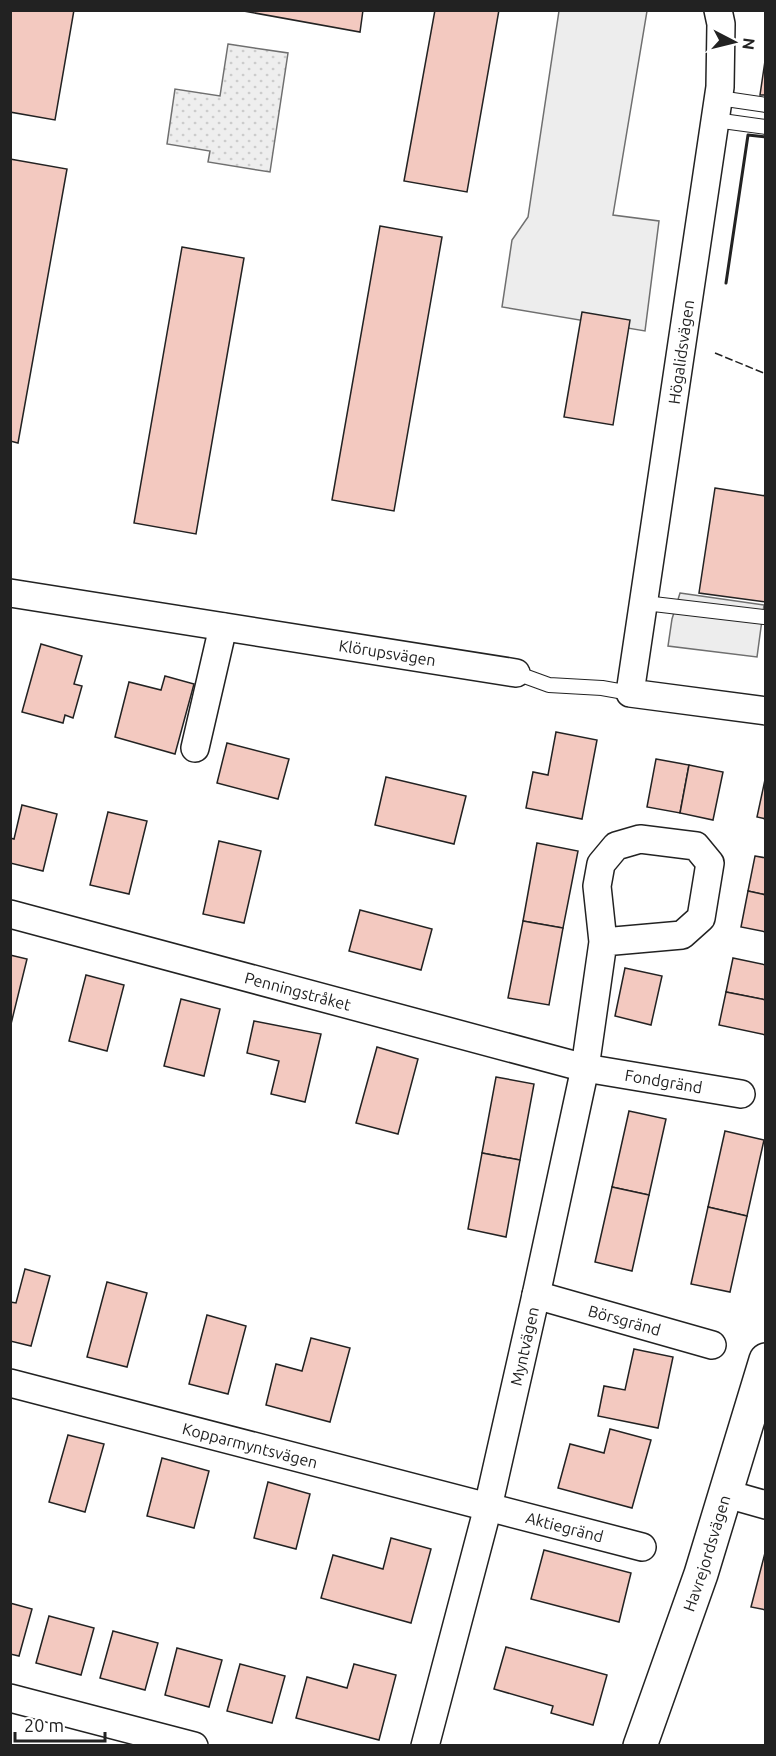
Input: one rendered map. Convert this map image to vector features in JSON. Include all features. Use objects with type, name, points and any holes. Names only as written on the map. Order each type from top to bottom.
[{"type":"street","name":"Högalidsvägen","points":[[630,693],[717,109],[721,24],[718,10]]},
{"type":"street","name":"Klörupsvägen","points":[[10,593],[516,673]]},
{"type":"street","points":[[195,748],[223,627]]},
{"type":"street","name":"Klörupsvägen","points":[[630,693],[765,711]]},
{"type":"street","name":"Myntvägen","points":[[425,1746],[488,1507],[585,1068],[603,942],[597,886],[601,864],[616,846],[640,839],[696,846],[710,863],[701,918],[682,935],[603,942]]},
{"type":"street","name":"Penningstråket","points":[[10,914],[585,1068]]},
{"type":"street","name":"Fondgränd","points":[[585,1068],[741,1094]]},
{"type":"street","name":"Börsgränd","points":[[536,1295],[712,1345]]},
{"type":"street","name":"Havrejordsvägen","points":[[640,1746],[671,1662],[727,1494],[765,1360]]},
{"type":"street","name":"Kopparmyntsvägen","points":[[10,1383],[488,1507]]},
{"type":"street","points":[[727,1494],[765,1505]]},
{"type":"street","name":"Aktiegränd","points":[[488,1507],[642,1547]]},
{"type":"street","points":[[10,1698],[194,1746]]},
{"type":"lane","points":[[717,109],[765,105]]},
{"type":"lane","points":[[717,109],[765,127]]},
{"type":"lane","points":[[645,603],[764,617]]},
{"type":"lane","name":"Klörupsvägen","points":[[516,673],[549,685],[602,688],[630,693]]},
{"type":"shaded area","points":[[559,11],[647,11],[613,215],[659,221],[645,331],[502,307],[512,240],[528,217]]},
{"type":"shaded area","points":[[228,44],[288,53],[270,172],[208,162],[210,151],[167,144],[175,89],[220,96]]},
{"type":"shaded area","points":[[680,593],[764,605],[757,657],[668,646],[672,619]]},
{"type":"building","points":[[10,10],[74,10],[55,120],[10,112]]},
{"type":"building","points":[[238,10],[363,10],[360,32]]},
{"type":"building","points":[[435,10],[499,10],[467,192],[404,181]]},
{"type":"building","points":[[766,54],[766,95],[760,95]]},
{"type":"building","points":[[10,159],[67,169],[18,443],[10,441]]},
{"type":"building","points":[[380,226],[442,237],[394,511],[332,500]]},
{"type":"building","points":[[182,247],[244,258],[196,534],[134,523]]},
{"type":"building","points":[[582,312],[630,320],[613,425],[564,417]]},
{"type":"building","points":[[715,488],[766,496],[766,602],[699,593]]},
{"type":"building","points":[[41,644],[82,656],[74,684],[82,686],[73,718],[65,715],[63,723],[22,712]]},
{"type":"building","points":[[165,676],[194,684],[175,754],[115,737],[129,682],[161,690]]},
{"type":"building","points":[[556,732],[597,740],[582,819],[526,808],[533,772],[548,775]]},
{"type":"building","points":[[227,743],[289,759],[278,799],[217,783]]},
{"type":"building","points":[[656,759],[689,765],[680,813],[647,807]]},
{"type":"building","points":[[689,765],[723,772],[713,820],[680,813]]},
{"type":"building","points":[[766,775],[766,819],[757,817]]},
{"type":"building","points":[[386,777],[466,796],[454,844],[375,825]]},
{"type":"building","points":[[22,805],[57,814],[43,871],[10,863],[10,838],[14,839]]},
{"type":"building","points":[[108,812],[147,821],[129,894],[90,885]]},
{"type":"building","points":[[219,841],[261,851],[244,923],[203,914]]},
{"type":"building","points":[[537,843],[578,851],[563,928],[523,921]]},
{"type":"building","points":[[755,856],[766,858],[766,895],[748,891]]},
{"type":"building","points":[[748,891],[766,895],[766,932],[741,927]]},
{"type":"building","points":[[360,910],[432,929],[421,970],[349,951]]},
{"type":"building","points":[[523,921],[563,928],[549,1005],[508,998]]},
{"type":"building","points":[[10,955],[27,959],[11,1024],[10,1023]]},
{"type":"building","points":[[733,958],[766,965],[766,1000],[726,992]]},
{"type":"building","points":[[625,968],[662,976],[651,1025],[615,1016]]},
{"type":"building","points":[[86,975],[124,985],[107,1051],[69,1041]]},
{"type":"building","points":[[726,992],[766,1000],[766,1035],[719,1025]]},
{"type":"building","points":[[181,999],[220,1009],[204,1076],[164,1066]]},
{"type":"building","points":[[254,1021],[321,1034],[305,1102],[271,1094],[279,1061],[247,1053]]},
{"type":"building","points":[[377,1047],[418,1059],[398,1134],[356,1123]]},
{"type":"building","points":[[496,1077],[534,1084],[520,1160],[482,1153]]},
{"type":"building","points":[[629,1111],[666,1119],[649,1195],[612,1187]]},
{"type":"building","points":[[725,1131],[764,1140],[747,1216],[708,1207]]},
{"type":"building","points":[[482,1153],[520,1160],[506,1237],[468,1229]]},
{"type":"building","points":[[612,1187],[649,1195],[632,1271],[595,1262]]},
{"type":"building","points":[[708,1207],[747,1216],[730,1292],[691,1284]]},
{"type":"building","points":[[25,1269],[50,1276],[31,1346],[10,1341],[10,1302],[16,1303]]},
{"type":"building","points":[[107,1282],[147,1293],[127,1367],[87,1357]]},
{"type":"building","points":[[207,1315],[246,1326],[228,1394],[189,1384]]},
{"type":"building","points":[[311,1338],[350,1348],[330,1422],[266,1405],[276,1364],[302,1371]]},
{"type":"building","points":[[634,1349],[673,1357],[658,1428],[598,1416],[604,1386],[625,1390]]},
{"type":"building","points":[[610,1429],[651,1440],[632,1508],[558,1488],[570,1444],[604,1453]]},
{"type":"building","points":[[68,1435],[104,1444],[85,1512],[49,1502]]},
{"type":"building","points":[[162,1458],[209,1471],[194,1528],[147,1516]]},
{"type":"building","points":[[268,1482],[310,1494],[296,1549],[254,1538]]},
{"type":"building","points":[[391,1538],[431,1549],[411,1623],[321,1598],[333,1555],[383,1569]]},
{"type":"building","points":[[766,1549],[766,1610],[751,1607]]},
{"type":"building","points":[[544,1550],[631,1573],[619,1622],[531,1599]]},
{"type":"building","points":[[10,1603],[32,1609],[19,1656],[10,1654]]},
{"type":"building","points":[[49,1616],[94,1628],[81,1675],[36,1663]]},
{"type":"building","points":[[113,1631],[158,1643],[145,1690],[100,1678]]},
{"type":"building","points":[[506,1647],[607,1675],[593,1725],[551,1713],[553,1706],[494,1689]]},
{"type":"building","points":[[177,1648],[222,1660],[209,1707],[165,1695]]},
{"type":"building","points":[[240,1664],[285,1676],[272,1723],[227,1711]]},
{"type":"building","points":[[354,1664],[396,1675],[379,1740],[296,1718],[307,1677],[347,1688]]},
{"type":"fence","points":[[715,353],[766,374]]},
{"type":"wall","points":[[726,283],[748,135],[766,137]]}]
